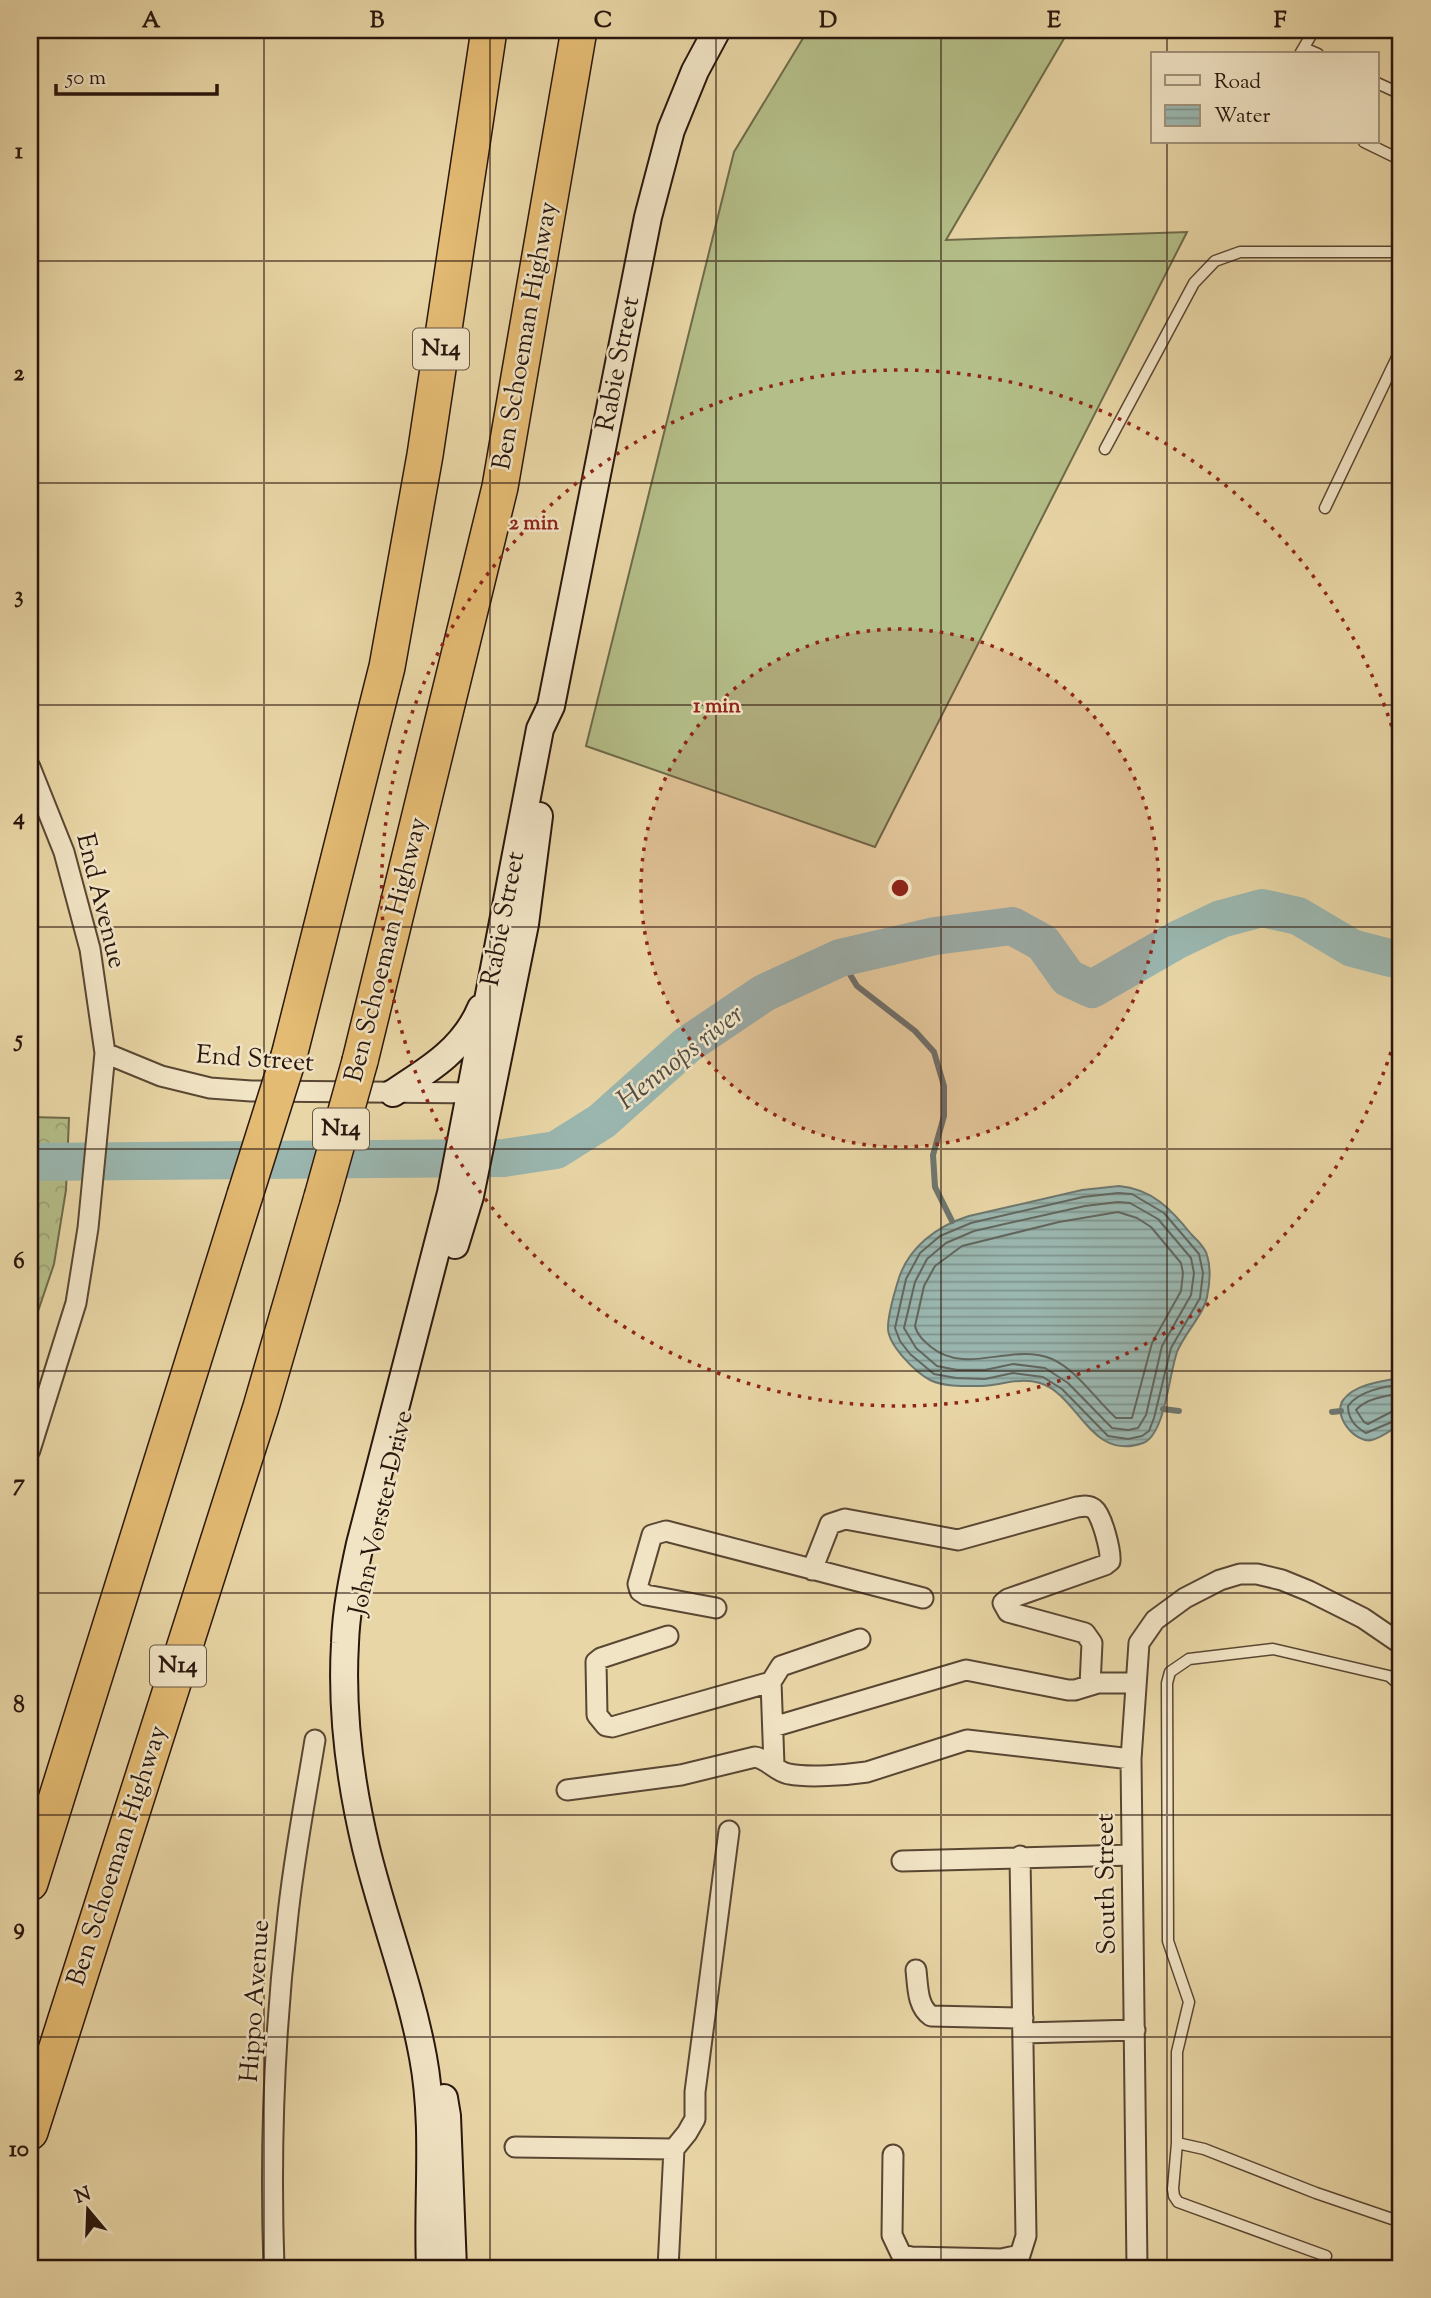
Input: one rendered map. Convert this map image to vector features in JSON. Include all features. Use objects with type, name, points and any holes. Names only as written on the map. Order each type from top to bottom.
[{"type":"highway","name":"N14","points":[[30,1883],[289,1056],[387,667],[425,455],[489,30]]},
{"type":"highway","name":"Ben Schoeman Highway","points":[[30,2132],[261,1407],[360,1061],[500,487],[579,30]]},
{"type":"main road","name":"Rabie Street","points":[[481,1093],[525,923],[551,732],[551,706],[648,217],[671,130],[695,71],[717,30]]},
{"type":"main road","name":"Rabie Street","points":[[481,1093],[492,983],[540,729],[551,706]]},
{"type":"main road","points":[[393,1093],[438,1063],[460,1043],[476,1021],[492,983]]},
{"type":"main road","name":"John Vorster Drive","points":[[453,2268],[447,2116],[441,2079],[424,2010],[376,1848],[364,1793],[353,1693],[359,1592],[460,1194],[481,1093]]},
{"type":"main road","name":"John Vorster Drive","points":[[430,2268],[430,2120],[427,2080],[412,2011],[354,1795],[344,1693],[345,1641],[350,1591],[360,1544],[460,1194]]},
{"type":"street","name":"End Avenue","points":[[30,767],[64,852],[87,937],[105,1053],[92,1188],[76,1303],[30,1450]]},
{"type":"street","name":"End Street","points":[[105,1053],[161,1076],[210,1088],[251,1091],[481,1093]]},
{"type":"street","points":[[812,1570],[830,1524],[845,1519],[958,1540],[1077,1507],[1086,1505],[1094,1508],[1111,1553],[1110,1561],[1003,1603],[1008,1612],[1086,1633],[1092,1643],[1090,1685]]},
{"type":"street","points":[[716,1608],[646,1595],[640,1591],[638,1584],[652,1535],[666,1531],[923,1598]]},
{"type":"street","name":"South Street","points":[[1137,2268],[1131,1759],[1139,1643],[1155,1620],[1185,1598],[1220,1580],[1240,1574],[1257,1574],[1309,1591],[1363,1618],[1401,1644]]},
{"type":"street","points":[[668,1636],[596,1662],[597,1715],[600,1722],[612,1727],[771,1682]]},
{"type":"street","points":[[774,1765],[771,1682],[781,1666],[860,1639]]},
{"type":"street","points":[[773,1727],[966,1670],[1068,1690],[1090,1685],[1136,1683]]},
{"type":"street","name":"Hippo Avenue","points":[[274,2268],[277,2065],[286,1936],[315,1740]]},
{"type":"street","points":[[567,1790],[681,1775],[755,1757],[765,1759],[788,1774],[867,1772],[967,1740],[1131,1759]]},
{"type":"street","points":[[668,2268],[674,2149],[695,2119],[695,2092],[729,1832]]},
{"type":"street","points":[[902,1861],[1132,1854]]},
{"type":"street","points":[[893,2155],[892,2235],[901,2254],[911,2257],[1001,2259],[1020,2255],[1026,2236],[1020,1856]]},
{"type":"street","points":[[916,1970],[919,1999],[923,2011],[931,2016],[1023,2025],[1135,2030]]},
{"type":"street","points":[[515,2147],[674,2149]]},
{"type":"lane","points":[[1302,51],[1314,30]]},
{"type":"lane","points":[[1378,83],[1401,94]]},
{"type":"lane","points":[[1368,144],[1401,160]]},
{"type":"lane","points":[[1105,449],[1195,283],[1215,261],[1240,252],[1401,252]]},
{"type":"lane","points":[[1325,508],[1401,349]]},
{"type":"lane","points":[[1326,2256],[1178,2202],[1174,2196],[1177,2052],[1189,2002],[1168,1941],[1167,1684],[1170,1672],[1189,1659],[1273,1649],[1389,1676],[1401,1686]]},
{"type":"lane","points":[[1177,2143],[1204,2149],[1315,2193],[1401,2222]]},
{"type":"green space","points":[[808,30],[1069,30],[946,240],[1187,232],[875,847],[586,746],[734,152]]},
{"type":"green space","points":[[30,1117],[69,1118],[66,1190],[54,1264],[30,1335]]},
{"type":"water","points":[[1119,1186],[1151,1196],[1176,1216],[1203,1246],[1209,1265],[1209,1286],[1205,1304],[1177,1352],[1161,1416],[1150,1438],[1143,1443],[1125,1446],[1110,1443],[1097,1436],[1065,1400],[1040,1383],[1018,1381],[982,1386],[942,1384],[924,1376],[897,1350],[888,1328],[898,1281],[916,1248],[935,1232],[969,1216],[1082,1190]]},
{"type":"water","points":[[1401,1379],[1401,1424],[1372,1440],[1365,1440],[1352,1433],[1340,1412],[1344,1399],[1360,1387]]},
{"type":"waterway","name":"Hennops river","points":[[30,1162],[504,1158],[556,1150],[602,1121],[687,1045],[764,993],[840,958],[935,936],[1012,926],[1043,943],[1068,978],[1092,989],[1177,940],[1221,919],[1262,908],[1298,916],[1352,948],[1390,958],[1401,958]]},
{"type":"waterway","points":[[840,958],[857,986],[915,1031],[934,1052],[944,1086],[944,1116],[933,1155],[935,1187],[952,1221]]},
{"type":"waterway","points":[[1163,1409],[1179,1411]]},
{"type":"waterway","points":[[1332,1412],[1341,1411]]}]
